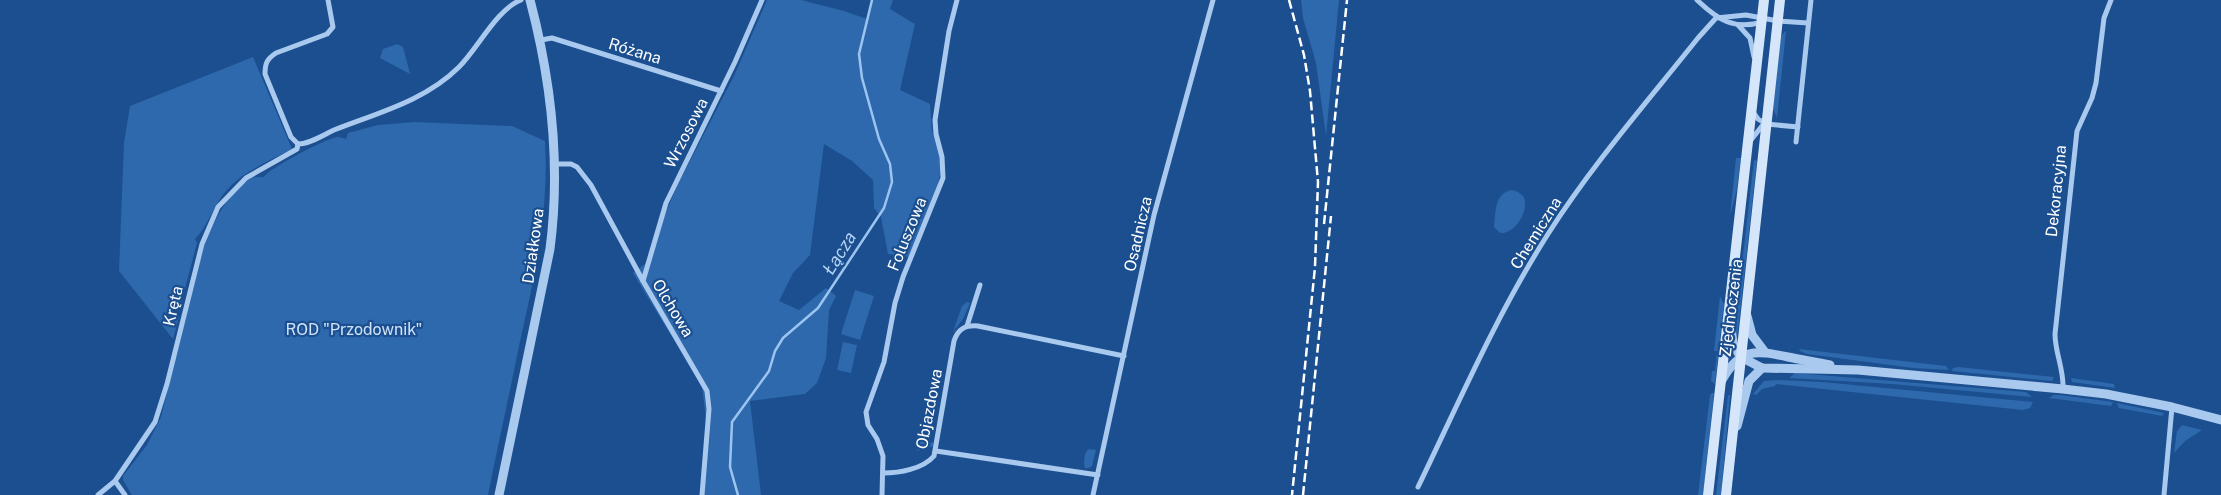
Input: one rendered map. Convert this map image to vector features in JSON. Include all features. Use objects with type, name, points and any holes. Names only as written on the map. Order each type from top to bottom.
[{"type":"main road","name":"Zjednoczenia","points":[[1708,495],[1764,0]]},
{"type":"main road","name":"Zjednoczenia","points":[[1726,495],[1780,0]]},
{"type":"street","points":[[298,144],[291,137],[265,74],[265,65],[269,58],[276,53],[327,34],[333,27],[328,0]]},
{"type":"street","name":"Kręta","points":[[98,495],[115,481],[155,422],[167,384],[202,244],[215,213],[231,191],[246,178],[296,149],[298,144],[397,108],[448,76],[468,58],[504,12],[513,3],[521,0]]},
{"type":"street","name":"Działkowa","points":[[499,495],[550,249],[556,164],[552,106],[541,40],[530,0]]},
{"type":"street","name":"Wrzosowa","points":[[643,281],[666,203],[736,62],[762,0]]},
{"type":"street","name":"Foluszowa","points":[[883,473],[881,448],[868,425],[866,412],[884,362],[898,291],[943,178],[942,157],[936,134],[935,120],[949,31],[957,0]]},
{"type":"street","name":"Osadnicza","points":[[1093,495],[1154,215],[1213,0]]},
{"type":"street","points":[[1697,0],[1716,18],[1738,25],[1751,26],[1761,21],[1778,18],[1808,23]]},
{"type":"street","points":[[1796,142],[1811,0]]},
{"type":"street","name":"Dekoracyjna","points":[[2063,388],[2064,375],[2055,346],[2055,334],[2077,130],[2092,98],[2096,83],[2104,18],[2111,0]]},
{"type":"street","points":[[1716,18],[1746,16],[1761,21]]},
{"type":"street","name":"Chemiczna","points":[[1418,487],[1496,325],[1548,234],[1585,182],[1698,38],[1716,18]]},
{"type":"street","points":[[1738,25],[1750,38],[1756,68]]},
{"type":"street","name":"Różana","points":[[541,40],[552,38],[721,91]]},
{"type":"street","points":[[1751,107],[1758,119],[1766,125],[1798,126]]},
{"type":"street","name":"Zjednoczenia","points":[[1746,150],[1754,135],[1762,126],[1766,125]]},
{"type":"street","name":"Olchowa","points":[[556,164],[571,164],[577,167],[591,185],[643,281],[708,391],[709,410],[702,495]]},
{"type":"street","name":"Objazdowa","points":[[883,473],[893,473],[930,462],[936,451],[954,341],[957,334],[968,326],[980,285]]},
{"type":"street","points":[[1746,312],[1752,335],[1764,352]]},
{"type":"street","points":[[1728,313],[1731,338],[1741,357],[1762,368],[1858,370],[2063,388],[2172,407],[2221,420]]},
{"type":"street","points":[[968,326],[978,326],[1124,356]]},
{"type":"street","points":[[1720,384],[1732,365],[1741,357],[1764,352],[1858,370]]},
{"type":"street","points":[[1730,452],[1749,381],[1762,368]]},
{"type":"street","points":[[2164,495],[2172,407]]},
{"type":"street","points":[[936,451],[1098,476]]},
{"type":"street","points":[[882,495],[883,473]]},
{"type":"street","points":[[115,481],[125,495]]},
{"type":"green space","points":[[767,0],[801,0],[867,19],[872,0],[893,0],[890,9],[915,24],[900,90],[930,104],[932,131],[940,154],[941,169],[937,190],[909,257],[888,254],[881,217],[874,208],[873,180],[852,161],[824,144],[810,255],[793,273],[779,301],[799,310],[826,288],[836,296],[829,310],[826,358],[817,383],[805,394],[750,401],[761,495],[703,495],[707,428],[702,386],[633,273],[649,261],[663,219],[678,184],[734,76]]},
{"type":"green space","points":[[1301,0],[1339,0],[1326,136],[1316,63],[1303,18]]},
{"type":"green space","points":[[1786,31],[1777,118],[1773,109],[1780,37]]},
{"type":"green space","points":[[397,44],[403,47],[410,74],[380,58],[383,49]]},
{"type":"green space","points":[[253,57],[292,149],[245,174],[218,201],[203,229],[195,239],[197,243],[180,307],[174,312],[179,317],[173,339],[119,271],[124,143],[130,106]]},
{"type":"green space","name":"ROD \"Przodownik\"","points":[[415,122],[512,126],[545,141],[545,194],[540,244],[488,495],[132,495],[123,480],[123,476],[147,445],[161,417],[204,245],[217,217],[229,198],[252,178],[264,177],[287,161],[332,138],[346,139],[348,133],[378,125]]},
{"type":"green space","points":[[1736,158],[1741,158],[1737,189],[1730,216]]},
{"type":"green space","points":[[1754,160],[1757,161],[1737,340],[1734,334]]},
{"type":"green space","points":[[1512,190],[1524,197],[1523,215],[1511,230],[1500,233],[1494,227],[1497,204],[1502,195]]},
{"type":"green space","points":[[855,290],[874,296],[860,340],[841,334]]},
{"type":"green space","points":[[1720,296],[1724,304],[1715,384],[1711,381],[1712,371],[1715,371],[1717,351],[1714,351]]},
{"type":"green space","points":[[967,302],[970,303],[963,319],[953,332],[962,306]]},
{"type":"green space","points":[[843,342],[857,345],[851,373],[837,370]]},
{"type":"green space","points":[[1799,349],[1946,366],[1949,370],[1913,368],[1807,354]]},
{"type":"green space","points":[[1953,368],[2054,377],[2052,381],[1952,371]]},
{"type":"green space","points":[[1795,373],[2026,392],[2032,397],[1892,384],[1789,378]]},
{"type":"green space","points":[[2071,378],[2114,384],[2115,388],[2072,382]]},
{"type":"green space","points":[[1764,381],[1822,382],[2033,402],[2030,408],[2023,410],[1776,384],[1775,386],[1762,389],[1756,395],[1753,394]]},
{"type":"green space","points":[[1714,393],[1703,495],[1698,495],[1710,395]]},
{"type":"green space","points":[[1728,395],[1730,395],[1721,495],[1716,495]]},
{"type":"green space","points":[[2054,395],[2113,402],[2111,406],[2049,398]]},
{"type":"green space","points":[[2117,403],[2164,413],[2162,416],[2119,408]]},
{"type":"green space","points":[[2182,425],[2202,430],[2185,441],[2174,453],[2177,431]]},
{"type":"green space","points":[[925,426],[930,428],[927,444],[933,442],[933,446],[917,451]]},
{"type":"green space","points":[[1089,449],[1096,450],[1092,466],[1085,468],[1084,457]]},
{"type":"waterway","name":"Łącza","points":[[738,495],[730,467],[732,422],[769,371],[775,351],[783,338],[818,308],[884,208],[892,182],[890,164],[879,139],[862,78],[859,54],[872,0]]},
{"type":"railway","points":[[1289,0],[1304,55],[1310,91],[1318,182],[1315,267],[1292,495]]},
{"type":"railway","points":[[1324,224],[1347,0]]},
{"type":"railway","points":[[1303,495],[1331,216]]}]
